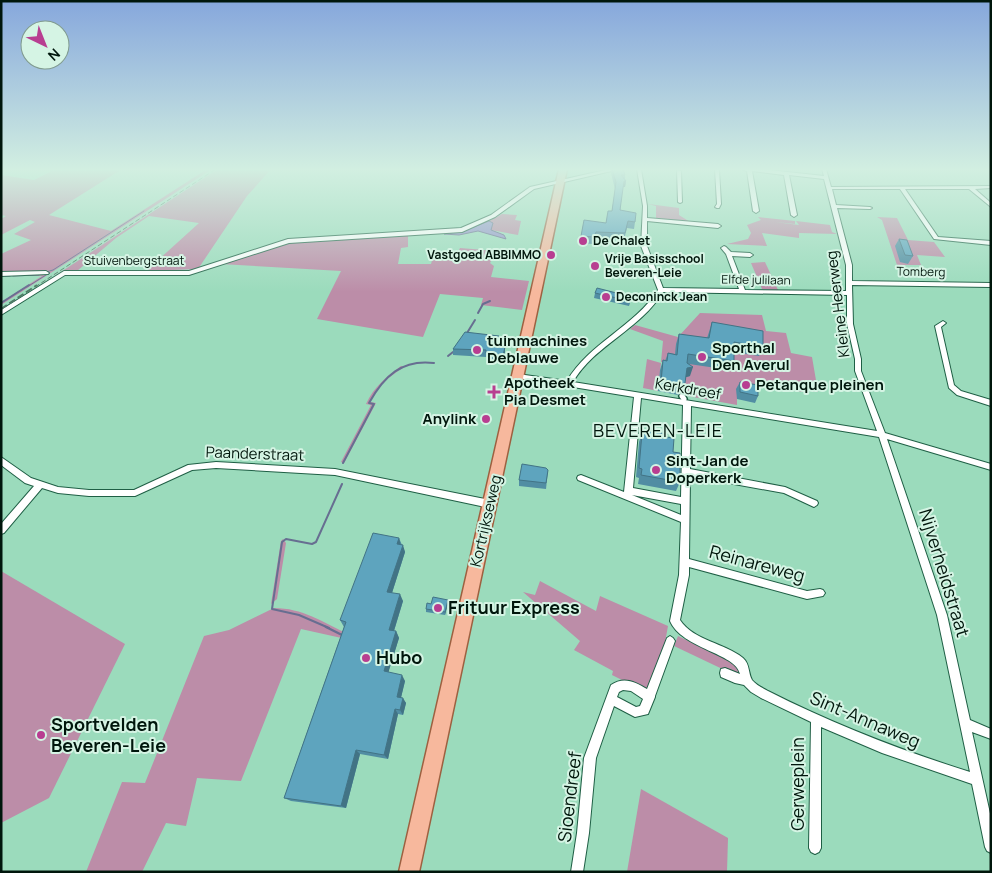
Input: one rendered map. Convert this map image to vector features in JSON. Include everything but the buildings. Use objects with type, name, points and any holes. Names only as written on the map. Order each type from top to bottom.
[{"type":"main road","name":"Kortrijkseweg","points":[[409,872],[554,210]]},
{"type":"street","name":"Stuivenbergstraat","points":[[1,313],[64,273],[189,273],[282,242],[462,230],[494,216],[502,210]]},
{"type":"street","points":[[569,384],[577,370],[643,311],[660,290],[644,246],[645,210]]},
{"type":"street","points":[[793,210],[794,215]]},
{"type":"street","name":"Kleine Heerweg","points":[[835,210],[849,265],[851,283],[850,324],[858,359],[858,371],[882,435]]},
{"type":"street","points":[[916,210],[934,237],[942,240],[991,243]]},
{"type":"street","points":[[646,219],[718,226]]},
{"type":"street","points":[[724,248],[729,254],[743,292]]},
{"type":"street","points":[[729,254],[750,255]]},
{"type":"street","points":[[1,274],[46,273]]},
{"type":"street","name":"Tomberg","points":[[851,283],[991,285]]},
{"type":"street","name":"Elfde julilaan","points":[[660,290],[850,293]]},
{"type":"street","points":[[943,323],[938,326],[951,386],[957,392],[991,403]]},
{"type":"street","name":"Kerkdreef","points":[[518,376],[684,399],[882,435],[991,468]]},
{"type":"street","points":[[628,493],[638,394]]},
{"type":"street","points":[[684,399],[686,472],[685,562]]},
{"type":"street","name":"Nijverheidstraat","points":[[882,435],[942,615],[991,847]]},
{"type":"street","name":"Paanderstraat","points":[[1,460],[18,475],[39,486],[89,493],[135,493],[191,467],[216,465],[335,472],[490,504]]},
{"type":"street","points":[[686,472],[785,490],[814,503]]},
{"type":"street","points":[[581,478],[628,493],[685,520]]},
{"type":"street","points":[[1,530],[39,486]]},
{"type":"street","points":[[628,493],[686,501]]},
{"type":"street","name":"Reinareweg","points":[[685,562],[807,595],[820,594]]},
{"type":"street","name":"Sint-Annaweg","points":[[685,562],[675,621],[678,627],[687,634],[740,662],[744,667],[746,680]]},
{"type":"street","points":[[650,697],[622,684],[616,687],[611,699],[639,713],[646,707],[650,697],[670,641]]},
{"type":"street","name":"Sint-Annaweg","points":[[725,673],[746,680],[754,688],[816,720],[892,753],[977,780]]},
{"type":"street","name":"Sioendreef","points":[[577,872],[584,834],[590,758],[611,699]]},
{"type":"street","name":"Gerweplein","points":[[815,848],[816,720]]},
{"type":"street","points":[[965,724],[991,734]]},
{"type":"shaded area","points":[[1,210],[57,210],[49,215],[111,231],[144,210],[149,210],[1,305],[1,302],[42,276],[1,275],[47,273],[1,273],[1,254],[31,240],[14,234],[35,222],[30,220],[1,235],[1,219],[6,216],[1,215]]},
{"type":"shaded area","points":[[156,210],[238,210],[198,269],[146,271],[199,223],[149,216],[116,238],[77,271],[63,272],[12,304]]},
{"type":"shaded area","points":[[656,210],[679,210],[679,215],[690,222],[656,219]]},
{"type":"shaded area","points":[[502,214],[517,215],[515,220],[521,221],[518,235],[491,230],[493,224],[489,221]]},
{"type":"shaded area","points":[[758,217],[795,221],[795,224],[775,222],[799,225],[796,221],[830,225],[832,232],[837,234],[799,233],[799,238],[762,233],[767,246],[727,244],[748,239],[751,233],[747,225],[761,220]]},
{"type":"shaded area","points":[[877,217],[897,218],[908,240],[934,242],[945,257],[917,255],[921,265],[897,265],[882,220]]},
{"type":"shaded area","points":[[408,235],[408,247],[401,248],[398,264],[431,264],[433,257],[455,258],[460,248],[497,251],[490,263],[494,266],[491,277],[529,281],[522,310],[481,305],[483,298],[440,294],[423,337],[317,319],[341,271],[220,264],[289,242]]},
{"type":"shaded area","points":[[765,262],[778,290],[762,289],[751,263]]},
{"type":"shaded area","points":[[700,313],[762,315],[766,331],[786,333],[791,353],[812,357],[818,392],[803,390],[803,392],[756,384],[756,392],[737,389],[737,405],[682,395],[684,366],[661,362],[663,341],[630,329],[635,325],[678,337]]},
{"type":"shaded area","points":[[647,359],[661,363],[658,391],[643,388]]},
{"type":"shaded area","points":[[401,366],[404,367],[384,382],[376,391],[370,402],[376,403],[344,463],[341,462],[371,405],[366,404],[369,398],[380,383]]},
{"type":"shaded area","points":[[283,539],[286,543],[277,599],[271,604],[281,541]]},
{"type":"shaded area","name":"Sportvelden Beveren-Leie","points":[[1,571],[125,644],[49,798],[1,823]]},
{"type":"shaded area","points":[[540,581],[596,611],[600,596],[668,626],[664,648],[649,688],[640,689],[612,675],[613,671],[574,650],[580,641],[523,592],[535,595]]},
{"type":"shaded area","points":[[274,608],[303,613],[348,634],[346,639],[301,629],[241,781],[197,778],[186,826],[166,823],[142,872],[86,872],[122,782],[145,783],[204,636],[229,630]]},
{"type":"shaded area","points":[[678,636],[736,664],[740,670],[739,673],[735,675],[674,646]]},
{"type":"shaded area","points":[[641,789],[728,838],[727,872],[627,872]]},
{"type":"water","points":[[489,221],[493,223],[491,230],[504,235],[506,239],[478,231],[459,235],[444,234],[466,230]]},
{"type":"waterway","points":[[46,272],[53,270],[144,211]]},
{"type":"waterway","points":[[13,276],[39,275]]},
{"type":"waterway","points":[[27,287],[46,275]]},
{"type":"waterway","points":[[1,276],[10,276]]},
{"type":"waterway","points":[[1,303],[29,285]]},
{"type":"waterway","points":[[478,313],[483,304],[490,301]]},
{"type":"waterway","points":[[467,333],[475,320]]},
{"type":"waterway","points":[[448,356],[453,352]]},
{"type":"waterway","points":[[343,463],[374,404],[369,403],[388,377],[395,371],[412,364],[434,363]]},
{"type":"waterway","points":[[329,628],[299,615],[272,609],[282,542],[286,539],[312,544],[316,542],[342,484]]},
{"type":"waterway","points":[[326,627],[342,635]]},
{"type":"railway","points":[[35,287],[154,210]]},
{"type":"railway","points":[[1,309],[37,285]]},
{"type":"place","name":"De Chalet","points":[[583,241]]},
{"type":"place","name":"Vastgoed ABBIMMO","points":[[551,255]]},
{"type":"place","name":"Vrije Basisschool Beveren-Leie","points":[[595,266]]},
{"type":"place","name":"Deconinck Jean","points":[[606,297]]},
{"type":"place","name":"tuinmachines Deblauwe","points":[[477,350]]},
{"type":"place","name":"Sporthal Den Averul","points":[[702,357]]},
{"type":"place","name":"Petanque pleinen","points":[[746,385]]},
{"type":"place","name":"Apotheek Pia Desmet","points":[[494,392]]},
{"type":"place","name":"Anylink","points":[[486,419]]},
{"type":"place","name":"Sint-Jan de Doperkerk","points":[[656,470]]},
{"type":"place","name":"Frituur Express","points":[[438,608]]},
{"type":"place","name":"Hubo","points":[[366,658]]},
{"type":"place","name":"Sportvelden Beveren-Leie","points":[[41,735]]},
{"type":"district","name":"BEVEREN-LEIE","points":[[658,431]]}]
